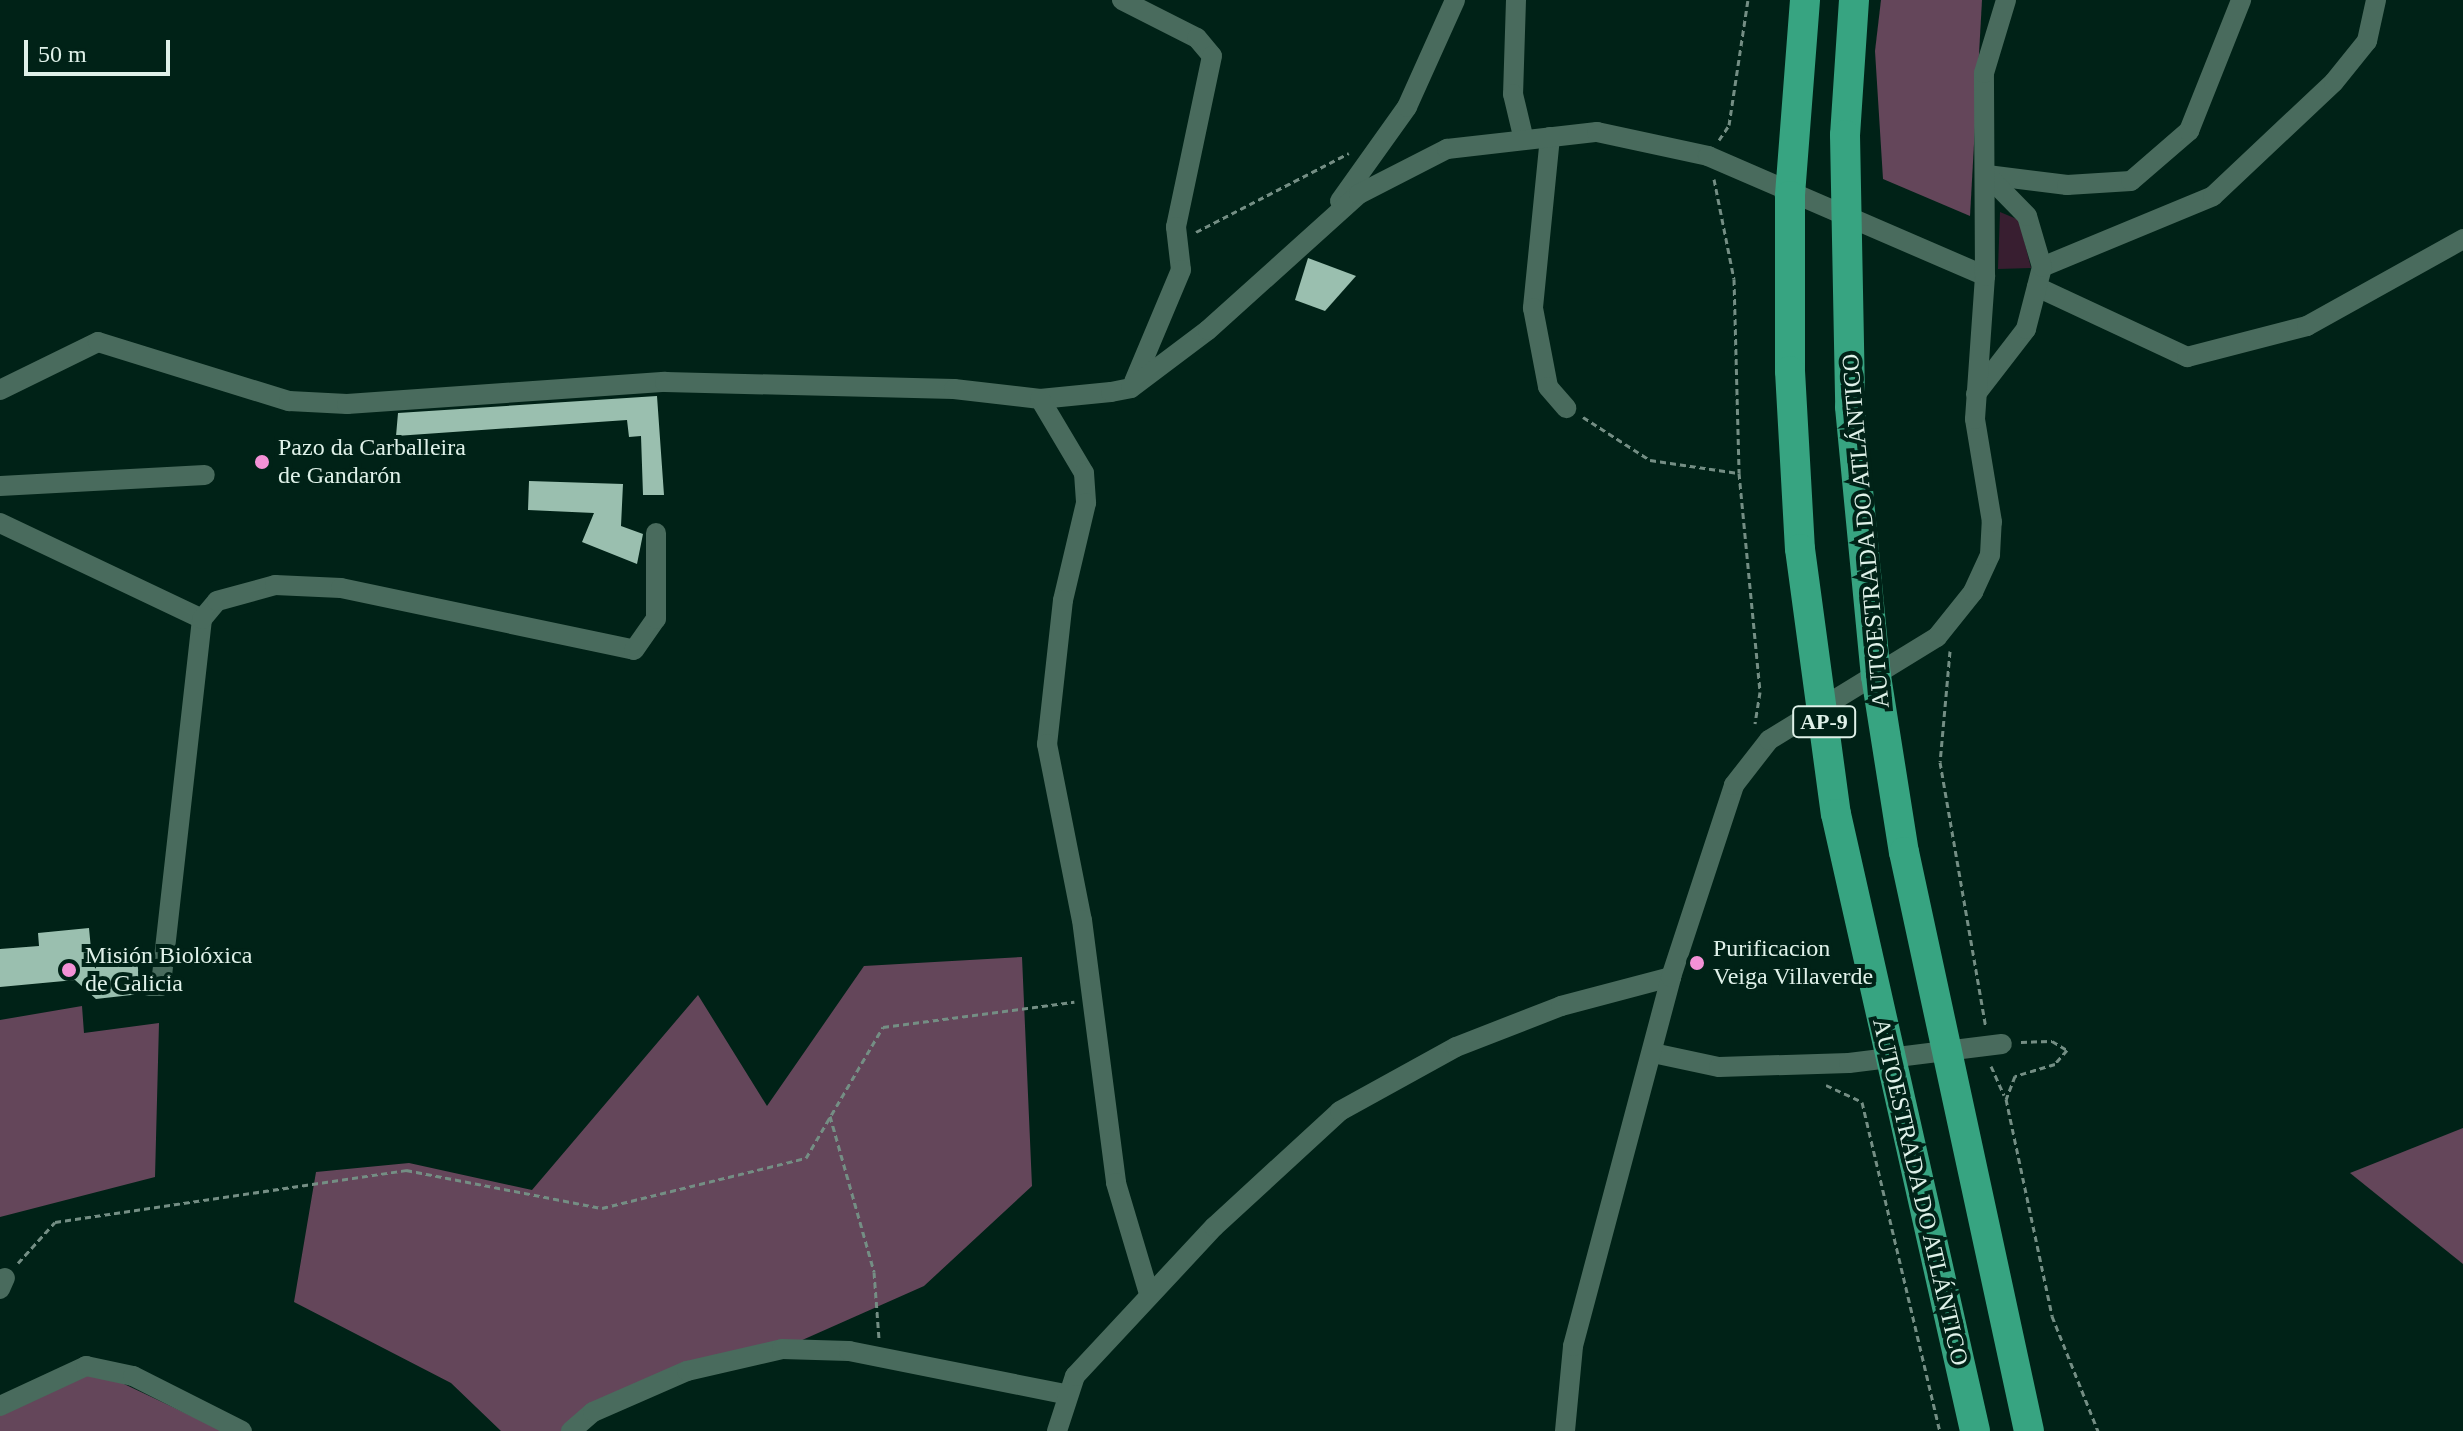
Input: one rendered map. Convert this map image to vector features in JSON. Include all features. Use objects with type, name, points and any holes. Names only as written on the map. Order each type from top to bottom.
[{"type":"highway","name":"AUTOESTRADA DO ATLÁNTICO","points":[[1805,0],[1790,212],[1800,549],[1836,814],[1975,1431]]},
{"type":"highway","name":"AUTOESTRADA DO ATLÁNTICO","points":[[1854,0],[1845,135],[1850,407],[1876,676],[1904,852],[2029,1431]]},
{"type":"street","points":[[1122,0],[1197,38],[1212,56],[1178,241],[1181,270],[1131,388]]},
{"type":"street","points":[[1322,228],[1384,139],[1455,0]]},
{"type":"street","points":[[1516,0],[1513,94],[1524,140]]},
{"type":"street","points":[[1565,1431],[1573,1346],[1671,977],[1722,813],[1750,757],[1769,740],[1924,647],[1953,620],[1983,575],[1993,538],[1976,394],[1985,276],[1987,175],[1984,73],[2006,0]]},
{"type":"street","points":[[1987,175],[2067,185],[2131,181],[2189,131],[2241,0]]},
{"type":"street","points":[[2039,277],[2213,196],[2334,82],[2367,41],[2376,0]]},
{"type":"street","points":[[0,390],[98,342],[289,401],[347,404],[665,382],[954,389],[1040,399],[1131,388],[1359,194],[1447,149],[1597,132],[1708,156],[1985,276]]},
{"type":"street","points":[[1550,137],[1533,308],[1548,387],[1566,408]]},
{"type":"street","points":[[1976,394],[2026,329],[2039,277],[2027,216],[1987,175]]},
{"type":"street","points":[[2039,277],[2187,357],[2307,326],[2463,239]]},
{"type":"street","points":[[1040,399],[1084,473],[1086,503],[1063,600],[1047,744],[1092,1000],[1116,1183],[1149,1294]]},
{"type":"street","points":[[0,486],[205,475]]},
{"type":"street","points":[[0,523],[202,619]]},
{"type":"street","points":[[149,986],[161,986],[202,619],[217,601],[275,585],[341,588],[634,650],[656,619],[656,533]]},
{"type":"street","points":[[1057,1431],[1064,1394],[1149,1294],[1340,1111],[1384,1082],[1561,1006],[1671,977]]},
{"type":"street","points":[[1653,1053],[1719,1067],[1849,1063],[1993,1044]]},
{"type":"street","points":[[571,1431],[593,1412],[687,1371],[782,1349],[880,1357],[1064,1394]]},
{"type":"street","points":[[0,1406],[86,1366],[133,1376],[242,1431]]},
{"type":"path","points":[[1748,0],[1729,125],[1708,156],[1734,279],[1739,473],[1760,692],[1750,757]]},
{"type":"path","points":[[1178,241],[1384,139]]},
{"type":"path","points":[[1566,408],[1650,460],[1739,473]]},
{"type":"path","points":[[1953,620],[1940,762],[1993,1044],[2052,1316],[2098,1431]]},
{"type":"path","points":[[3,1284],[55,1222],[406,1170],[602,1208],[806,1158],[883,1027],[1092,1000]]},
{"type":"path","points":[[1993,1044],[2052,1041],[2067,1050],[2055,1064],[2015,1076],[2006,1099]]},
{"type":"path","points":[[1810,1083],[1840,1088],[1862,1102],[1940,1431]]},
{"type":"path","points":[[830,1116],[874,1272],[880,1357]]},
{"type":"shaded area","points":[[1881,0],[1982,0],[1970,216],[1883,179],[1875,51]]},
{"type":"shaded area","points":[[2000,212],[2019,220],[2031,268],[1998,269]]},
{"type":"shaded area","points":[[1022,957],[1032,1186],[924,1286],[782,1349],[687,1371],[571,1431],[501,1431],[451,1383],[294,1302],[316,1172],[409,1163],[532,1190],[698,995],[767,1106],[864,966]]},
{"type":"shaded area","points":[[82,1006],[84,1033],[159,1023],[155,1177],[0,1217],[0,1020]]},
{"type":"shaded area","points":[[2463,1128],[2463,1264],[2350,1173]]},
{"type":"shaded area","points":[[86,1366],[230,1431],[0,1431],[0,1412]]},
{"type":"building","points":[[1308,258],[1356,276],[1325,311],[1295,300]]},
{"type":"building","points":[[657,396],[664,495],[643,495],[641,436],[629,437],[627,420],[396,436],[398,413]]},
{"type":"building","points":[[529,481],[623,484],[621,526],[643,534],[637,564],[582,542],[594,513],[528,510]]},
{"type":"building","name":"Misión Biolóxica de Galicia","points":[[89,928],[92,960],[137,956],[140,994],[96,999],[75,980],[0,987],[0,949],[39,946],[38,933]]},
{"type":"place","name":"Pazo da Carballeira de Gandarón","points":[[262,462]]},
{"type":"place","name":"Purificacion Veiga Villaverde","points":[[1697,963]]},
{"type":"place","name":"Misión Biolóxica de Galicia","points":[[69,970]]}]
